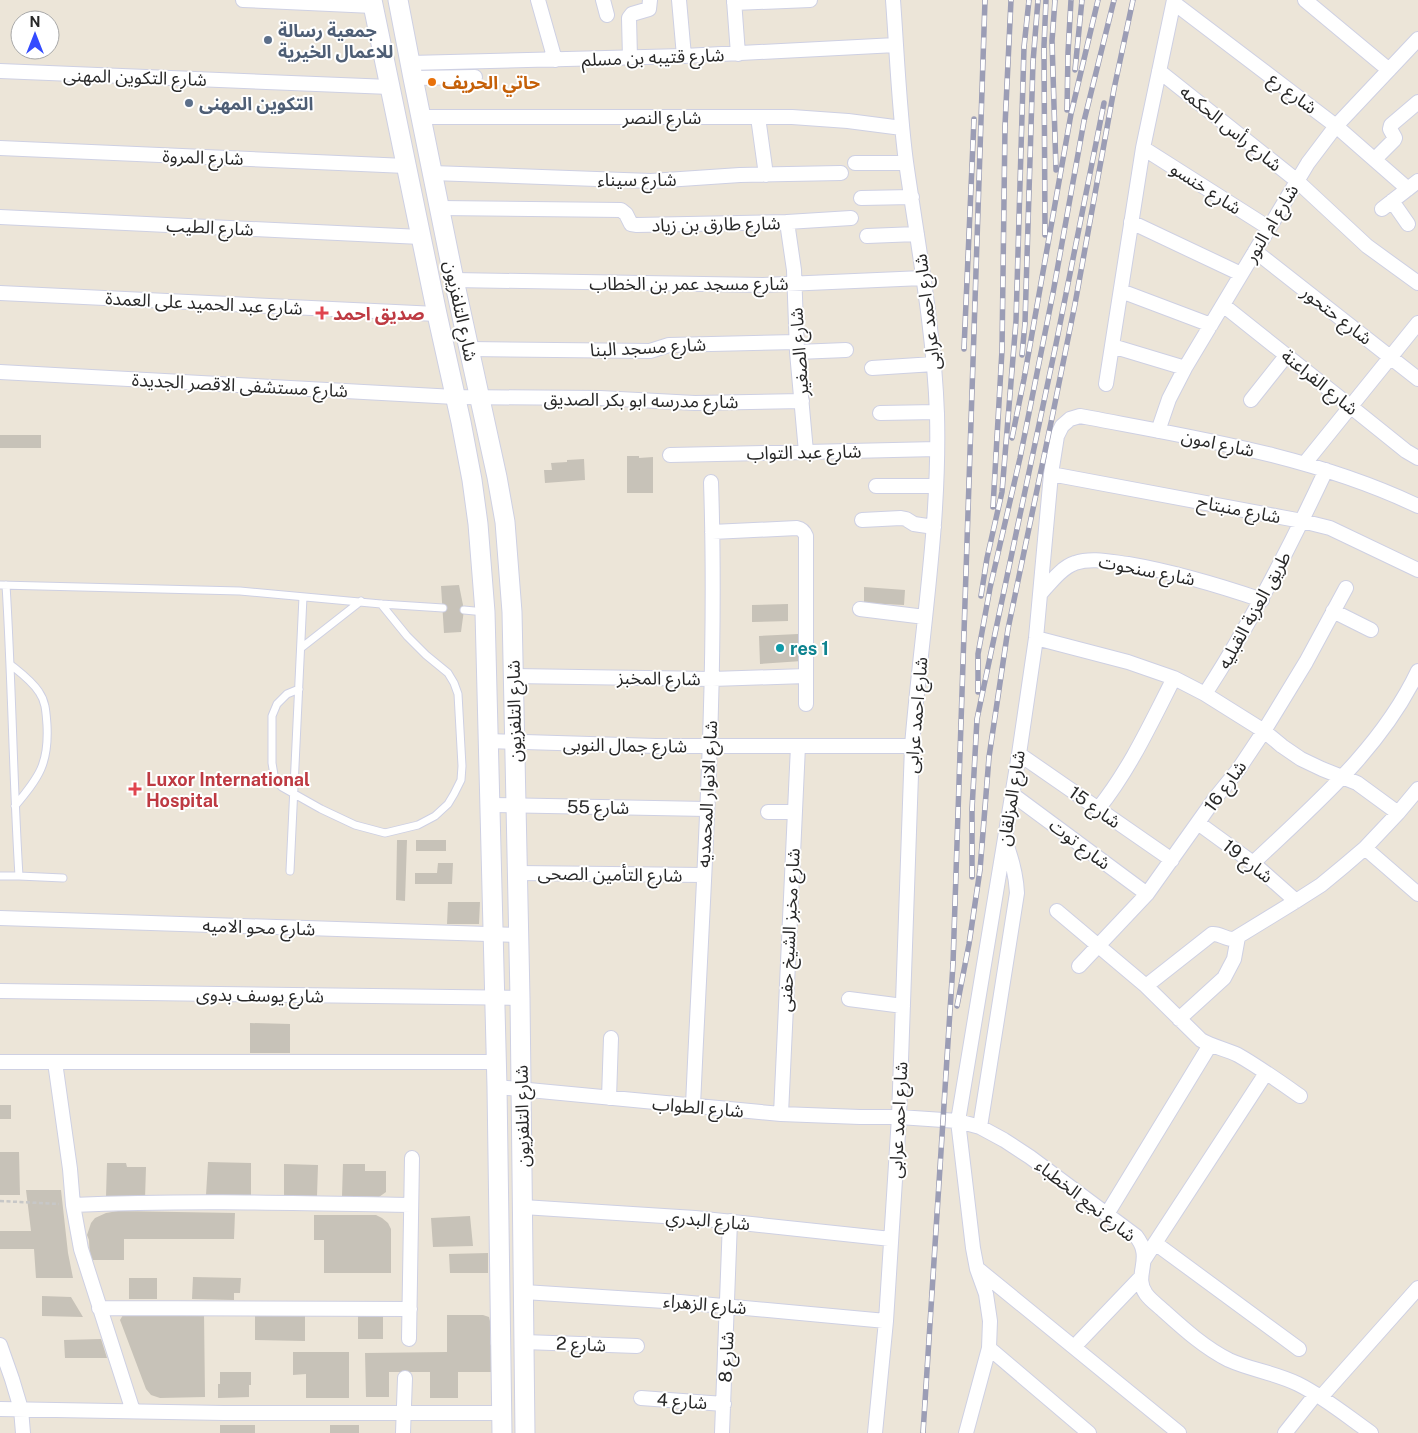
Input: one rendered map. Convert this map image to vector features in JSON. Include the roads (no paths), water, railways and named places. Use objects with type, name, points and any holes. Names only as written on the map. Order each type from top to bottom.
[{"type":"main road","name":"شارع التلفزيون","points":[[398,0],[454,280],[494,459],[504,522],[512,612],[522,1090],[525,1433]]},
{"type":"main road","name":"شارع التلفزيون","points":[[373,3],[455,396],[474,498],[482,568],[485,612],[495,998],[502,1433]]},
{"type":"main road","points":[[449,370],[473,369]]},
{"type":"main road","points":[[485,612],[512,612]]},
{"type":"street","points":[[243,0],[373,3]]},
{"type":"street","points":[[538,0],[555,60]]},
{"type":"street","points":[[603,0],[607,15]]},
{"type":"street","points":[[630,58],[629,18],[632,14],[649,9],[650,0]]},
{"type":"street","points":[[679,0],[684,56]]},
{"type":"street","points":[[738,54],[734,2],[810,0]]},
{"type":"street","name":"شارع احمد عرابى","points":[[875,1433],[886,1321],[899,1117],[912,746],[934,527],[937,449],[934,364],[902,128],[894,0]]},
{"type":"street","points":[[1305,0],[1389,70]]},
{"type":"street","points":[[1106,384],[1143,148],[1174,1]]},
{"type":"street","name":"شارع رع","points":[[1174,1],[1336,126],[1375,159],[1413,185]]},
{"type":"street","name":"شارع ام النور","points":[[1158,430],[1169,399],[1185,368],[1296,180],[1336,126],[1418,40]]},
{"type":"street","name":"شارع قتيبه بن مسلم","points":[[411,71],[555,60],[738,54],[896,45]]},
{"type":"street","name":"شارع رأس الحكمه","points":[[1159,70],[1296,180],[1367,246],[1418,283]]},
{"type":"street","name":"شارع التكوين المهنى","points":[[0,71],[390,87]]},
{"type":"street","points":[[411,71],[475,77]]},
{"type":"street","points":[[1375,159],[1394,140],[1390,129],[1391,125],[1418,102]]},
{"type":"street","name":"شارع النصر","points":[[421,117],[792,116],[902,128]]},
{"type":"street","points":[[758,117],[766,175]]},
{"type":"street","name":"شارع المروة","points":[[0,148],[406,166]]},
{"type":"street","name":"شارع خنسو","points":[[1143,148],[1269,228]]},
{"type":"street","points":[[855,163],[906,163]]},
{"type":"street","name":"شارع سيناء","points":[[432,173],[651,181],[841,172]]},
{"type":"street","points":[[1408,224],[1387,205],[1413,185]]},
{"type":"street","points":[[861,198],[912,197]]},
{"type":"street","name":"شارع طارق بن زياد","points":[[439,208],[621,210],[626,214],[631,224],[637,226],[787,222],[851,218]]},
{"type":"street","name":"شارع الطيب","points":[[0,217],[421,237]]},
{"type":"street","name":"شارع الصغير","points":[[787,222],[792,256],[806,452]]},
{"type":"street","points":[[1131,222],[1241,274]]},
{"type":"street","points":[[867,236],[917,234]]},
{"type":"street","name":"شارع حتحور","points":[[1255,251],[1418,379]]},
{"type":"street","name":"شارع مسجد عمر بن الخطاب","points":[[454,280],[734,285],[923,278]]},
{"type":"street","points":[[1120,291],[1211,325]]},
{"type":"street","name":"شارع عبد الحميد على العمدة","points":[[0,293],[437,314]]},
{"type":"street","name":"شارع الفراعنة","points":[[1223,304],[1406,451],[1418,458]]},
{"type":"street","points":[[1305,463],[1418,324]]},
{"type":"street","name":"شارع مسجد البنا","points":[[469,349],[650,351],[669,345],[797,347],[846,350]]},
{"type":"street","points":[[1112,346],[1185,368]]},
{"type":"street","points":[[1251,400],[1286,356]]},
{"type":"street","points":[[872,368],[934,364]]},
{"type":"street","name":"شارع مستشفى الاقصر الجديدة","points":[[0,372],[479,396]]},
{"type":"street","name":"شارع مدرسه ابو بكر الصديق","points":[[479,396],[600,398],[695,403],[802,401]]},
{"type":"street","points":[[880,413],[936,412]]},
{"type":"street","name":"شارع امون","points":[[1051,474],[1057,436],[1062,426],[1070,419],[1080,416],[1158,430],[1305,463],[1369,485],[1418,506]]},
{"type":"street","name":"شارع عبد التواب","points":[[670,455],[937,449]]},
{"type":"street","name":"طريق العزبة القبليه","points":[[1205,694],[1225,664],[1262,600],[1326,470]]},
{"type":"street","name":"شارع منبتاح","points":[[1051,474],[1302,521],[1330,528],[1418,570]]},
{"type":"street","name":"شارع المزلقان","points":[[966,1433],[989,1348],[990,1321],[986,1294],[977,1269],[973,1248],[958,1121],[1019,754],[1036,638],[1051,474]]},
{"type":"street","name":"شارع الانوار المحمديه","points":[[693,1106],[712,679],[711,482]]},
{"type":"street","points":[[876,486],[936,486]]},
{"type":"street","points":[[862,520],[901,518],[919,526],[934,527]]},
{"type":"street","points":[[712,532],[797,528],[805,532],[806,704]]},
{"type":"street","name":"شارع سنحوت","points":[[1041,593],[1059,574],[1074,563],[1090,559],[1186,576],[1262,600]]},
{"type":"street","name":"شارع 16","points":[[1079,966],[1147,894],[1264,731],[1306,662],[1346,588]]},
{"type":"street","points":[[860,609],[925,617]]},
{"type":"street","points":[[1333,611],[1371,630]]},
{"type":"street","points":[[1036,638],[1128,662],[1174,678],[1205,694],[1264,731],[1301,759],[1343,777],[1369,792],[1398,813]]},
{"type":"street","points":[[1253,863],[1343,777],[1369,748],[1412,684],[1418,671]]},
{"type":"street","name":"شارع المخبز","points":[[513,676],[712,679],[806,676]]},
{"type":"street","points":[[1098,809],[1130,763],[1174,678]]},
{"type":"street","name":"شارع جمال النوبى","points":[[488,741],[710,746],[912,746]]},
{"type":"street","name":"شارع مخبز الشيخ حفنى","points":[[781,1114],[798,746]]},
{"type":"street","name":"شارع 15","points":[[1019,754],[1172,860]]},
{"type":"street","points":[[1146,986],[1212,934],[1230,940],[1238,937],[1329,879],[1365,848],[1418,789]]},
{"type":"street","name":"شارع توت","points":[[1012,794],[1147,894]]},
{"type":"street","name":"شارع 55","points":[[490,805],[707,809]]},
{"type":"street","points":[[768,812],[794,812]]},
{"type":"street","name":"شارع 19","points":[[1198,823],[1253,863],[1296,901]]},
{"type":"street","points":[[980,1128],[1017,893],[1016,875],[1004,841]]},
{"type":"street","points":[[1365,848],[1418,894]]},
{"type":"street","name":"شارع التأمين الصحى","points":[[517,873],[704,875]]},
{"type":"street","points":[[1058,910],[1146,986],[1194,1034],[1210,1045],[1232,1052],[1300,1096]]},
{"type":"street","name":"شارع محو الاميه","points":[[0,918],[519,935]]},
{"type":"street","points":[[1179,1019],[1224,978],[1234,959],[1238,937]]},
{"type":"street","name":"شارع يوسف بدوى","points":[[0,991],[520,998]]},
{"type":"street","points":[[849,999],[903,1006]]},
{"type":"street","points":[[609,1098],[611,1038]]},
{"type":"street","points":[[1107,1214],[1210,1045]]},
{"type":"street","points":[[0,1062],[496,1062]]},
{"type":"street","points":[[55,1062],[70,1169],[73,1205],[81,1249],[133,1411]]},
{"type":"street","points":[[1144,1260],[1266,1073]]},
{"type":"street","name":"شارع الطواب","points":[[497,1087],[781,1114],[830,1117],[899,1117]]},
{"type":"street","name":"شارع نجع الخطباء","points":[[899,1117],[958,1121],[980,1128],[1004,1140],[1030,1157],[1136,1236],[1144,1251],[1140,1278]]},
{"type":"street","points":[[409,1340],[412,1158]]},
{"type":"street","points":[[73,1205],[233,1202],[411,1205]]},
{"type":"street","name":"شارع البدري","points":[[523,1207],[730,1221],[891,1239]]},
{"type":"street","name":"شارع 8","points":[[722,1433],[730,1221]]},
{"type":"street","points":[[1155,1243],[1299,1349]]},
{"type":"street","points":[[977,1269],[1179,1433]]},
{"type":"street","points":[[1074,1347],[1140,1278]]},
{"type":"street","points":[[1140,1278],[1142,1288],[1147,1296],[1206,1346],[1230,1360],[1256,1370],[1277,1375],[1318,1395],[1352,1428],[1370,1433]]},
{"type":"street","points":[[1285,1433],[1418,1288]]},
{"type":"street","name":"شارع الزهراء","points":[[524,1292],[632,1298],[886,1321]]},
{"type":"street","points":[[99,1308],[410,1309]]},
{"type":"street","name":"شارع 2","points":[[524,1342],[637,1346]]},
{"type":"street","points":[[0,1346],[21,1409],[23,1433]]},
{"type":"street","points":[[989,1348],[1089,1433]]},
{"type":"street","points":[[403,1433],[405,1378]]},
{"type":"street","name":"شارع 4","points":[[641,1398],[724,1404]]},
{"type":"street","points":[[0,1409],[224,1414],[502,1413]]},
{"type":"lane","points":[[19,876],[11,665],[3,585],[240,590],[443,608]]},
{"type":"lane","points":[[290,871],[303,597]]},
{"type":"lane","points":[[301,648],[361,601]]},
{"type":"lane","points":[[299,689],[287,694],[277,704],[272,716],[272,763],[274,775],[282,787],[354,825],[385,833],[418,825],[435,816],[448,804],[461,780],[458,694],[448,673],[407,636],[381,604]]},
{"type":"lane","points":[[464,610],[485,612]]},
{"type":"lane","points":[[11,665],[40,692],[46,706],[48,742],[44,762],[37,777],[15,806]]},
{"type":"lane","points":[[0,876],[63,878]]},
{"type":"railway","points":[[923,1433],[953,964],[985,0]]},
{"type":"railway","points":[[993,507],[1002,350],[1005,126],[1011,0]]},
{"type":"railway","points":[[981,596],[987,558],[1002,492],[1016,321],[1024,47],[1029,0]]},
{"type":"railway","points":[[1022,355],[1025,323],[1033,62],[1038,0]]},
{"type":"railway","points":[[1045,235],[1044,46],[1046,0]]},
{"type":"railway","points":[[1055,0],[1052,41],[1056,170]]},
{"type":"railway","points":[[1067,110],[1071,0]]},
{"type":"railway","points":[[1075,70],[1082,0]]},
{"type":"railway","points":[[1012,438],[1071,114],[1098,0]]},
{"type":"railway","points":[[978,692],[978,654],[990,588],[1020,458],[1053,293],[1084,121],[1114,0]]},
{"type":"railway","points":[[957,1006],[980,870],[989,757],[1008,629],[1075,304],[1114,89],[1133,0]]},
{"type":"railway","points":[[972,877],[972,809],[977,719],[1056,344],[1104,103]]},
{"type":"railway","points":[[964,349],[974,119]]},
{"type":"place","name":"جمعية رسالة للاعمال الخيرية","points":[[268,40]]},
{"type":"place","name":"حاتي الحريف","points":[[432,82]]},
{"type":"place","name":"التكوين المهنى","points":[[189,103]]},
{"type":"place","name":"صديق احمد","points":[[322,313]]},
{"type":"place","name":"res 1","points":[[780,648]]},
{"type":"place","name":"Luxor International Hospital","points":[[135,789]]}]
